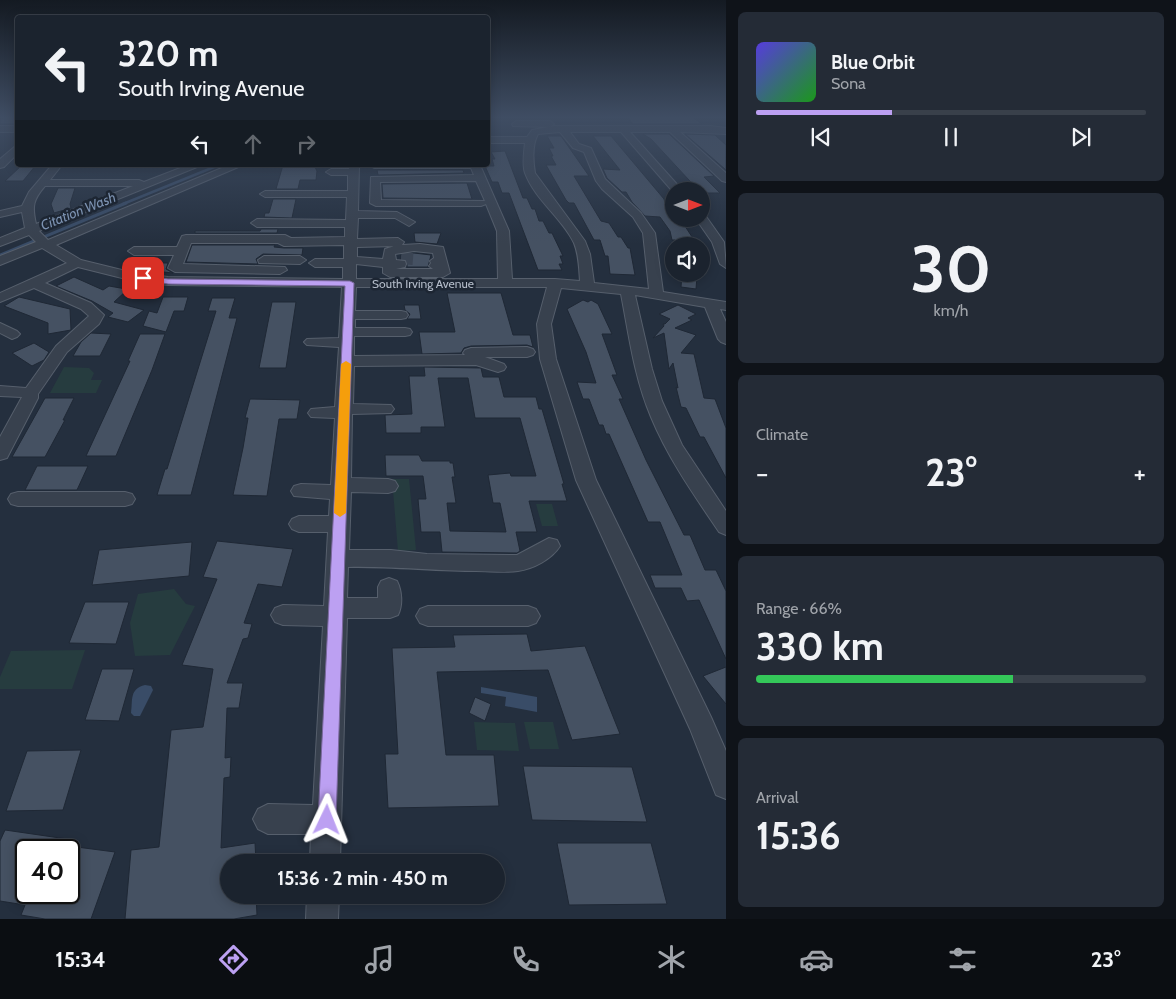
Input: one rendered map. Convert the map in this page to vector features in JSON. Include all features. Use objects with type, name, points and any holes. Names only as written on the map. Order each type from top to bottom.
[{"type":"street","points":[[528,159],[530,173],[536,184],[579,241],[584,254],[587,285]]},
{"type":"street","points":[[592,159],[600,179],[606,187],[637,216],[649,233],[657,295]]},
{"type":"street","points":[[650,159],[670,182]]},
{"type":"street","points":[[704,159],[726,179]]},
{"type":"street","points":[[55,167],[33,194],[27,208],[31,230],[45,244],[77,264],[112,272],[127,262],[132,254],[125,238]]},
{"type":"street","points":[[0,242],[192,167]]},
{"type":"street","points":[[0,261],[233,167]]},
{"type":"street","points":[[407,167],[472,171]]},
{"type":"street","points":[[330,177],[472,171]]},
{"type":"street","points":[[472,171],[375,179],[377,191],[480,200]]},
{"type":"street","points":[[388,209],[484,209],[472,171]]},
{"type":"street","points":[[472,171],[503,230],[505,283]]},
{"type":"street","points":[[264,194],[353,177]]},
{"type":"street","points":[[325,854],[344,411],[354,237],[353,177]]},
{"type":"street","points":[[42,183],[150,183]]},
{"type":"street","points":[[0,214],[27,208]]},
{"type":"street","points":[[315,263],[354,237],[397,215],[409,222]]},
{"type":"street","points":[[134,251],[180,253],[283,250],[354,237],[397,236],[354,237],[257,222]]},
{"type":"street","points":[[708,228],[718,242],[726,264]]},
{"type":"street","points":[[354,237],[421,262]]},
{"type":"street","points":[[299,271],[175,268],[186,239],[285,239],[283,250],[299,271],[299,294],[317,294]]},
{"type":"street","points":[[0,298],[77,264]]},
{"type":"street","name":"South Irving Avenue","points":[[112,272],[156,279],[144,290],[162,294],[173,281],[299,271],[348,327],[400,299],[505,283],[587,285],[726,306]]},
{"type":"street","points":[[0,454],[30,398],[30,393],[60,349],[94,321],[97,315],[86,306],[34,283]]},
{"type":"street","points":[[555,283],[544,324],[548,360],[586,480],[702,726],[726,786]]},
{"type":"street","points":[[627,290],[649,389],[658,414],[685,467],[726,527]]},
{"type":"street","points":[[312,342],[348,327],[400,299]]},
{"type":"street","points":[[711,304],[726,339]]},
{"type":"street","points":[[348,327],[405,332]]},
{"type":"street","points":[[348,327],[407,360],[477,360],[498,367]]},
{"type":"street","points":[[428,360],[441,354],[527,352]]},
{"type":"street","points":[[0,391],[30,393]]},
{"type":"street","points":[[317,413],[385,409]]},
{"type":"street","points":[[300,491],[388,486]]},
{"type":"street","points":[[18,498],[125,499]]},
{"type":"street","points":[[299,524],[339,524]]},
{"type":"street","points":[[338,559],[391,558],[427,562],[517,563],[528,560],[549,546]]},
{"type":"street","points":[[284,615],[390,608],[388,587]]},
{"type":"street","points":[[428,616],[528,616]]},
{"type":"street","points":[[268,819],[327,820]]},
{"type":"street","points":[[322,919],[323,904]]},
{"type":"green space","points":[[64,367],[89,368],[94,373],[91,380],[102,380],[96,393],[50,393]]},
{"type":"green space","points":[[392,479],[409,479],[416,550],[398,551]]},
{"type":"green space","points":[[536,504],[552,504],[558,526],[542,526]]},
{"type":"green space","points":[[174,589],[186,604],[195,606],[170,655],[135,656],[130,623],[138,594]]},
{"type":"green space","points":[[85,650],[72,689],[0,689],[0,677],[11,651]]},
{"type":"green space","points":[[474,722],[515,723],[519,751],[477,750]]},
{"type":"green space","points":[[524,722],[553,722],[559,749],[530,749]]},
{"type":"water","points":[[145,685],[151,686],[153,690],[140,716],[134,716],[131,713],[134,692]]},
{"type":"water","points":[[481,687],[537,697],[537,712],[505,706],[506,697],[481,693]]},
{"type":"building","points":[[492,159],[508,159],[523,198],[527,198],[532,209],[535,209],[539,221],[543,221],[549,233],[552,233],[563,256],[560,256],[563,264],[559,264],[562,270],[538,270],[509,193],[502,193],[498,182],[492,182],[485,167],[494,166]]},
{"type":"building","points":[[553,159],[577,159],[589,176],[574,176],[601,221],[609,223],[618,237],[621,237],[628,248],[630,248],[635,275],[610,274],[608,256],[605,256],[600,240],[594,240],[574,203],[569,203],[566,200],[546,165],[556,165]]},
{"type":"building","points":[[611,159],[630,159],[664,199],[665,224],[660,217],[645,216],[632,202],[626,192],[622,192],[607,178],[603,169],[620,170]]},
{"type":"building","points":[[669,159],[696,159],[714,176],[704,177],[709,182],[691,182]]},
{"type":"building","points":[[713,159],[726,159],[726,170]]},
{"type":"building","points":[[20,167],[34,167],[23,181],[5,181]]},
{"type":"building","points":[[282,167],[315,167],[317,171],[316,180],[300,180],[298,189],[276,189]]},
{"type":"building","points":[[377,170],[463,170],[464,173],[378,175]]},
{"type":"building","points":[[467,183],[472,199],[383,198],[382,184]]},
{"type":"building","points":[[710,183],[720,193],[710,193]]},
{"type":"building","points":[[58,188],[75,188],[70,204],[71,208],[54,213],[51,204]]},
{"type":"building","points":[[273,199],[296,199],[292,218],[264,217],[265,213],[269,213]]},
{"type":"building","points":[[668,228],[686,228],[692,237],[671,237]]},
{"type":"building","points":[[261,229],[278,229],[277,233],[195,233],[195,231],[260,231]]},
{"type":"building","points":[[414,233],[441,233],[437,244],[415,242]]},
{"type":"building","points":[[192,245],[275,245],[274,247],[303,248],[302,255],[263,254],[256,259],[258,264],[186,262]]},
{"type":"building","points":[[414,253],[431,255],[428,267],[407,267],[407,260],[401,259],[401,255]]},
{"type":"building","points":[[154,263],[168,263],[166,269],[173,273],[154,271]]},
{"type":"building","points":[[74,277],[103,290],[109,286],[126,289],[114,302],[144,310],[128,322],[108,317],[113,313],[92,301],[56,286]]},
{"type":"building","points":[[681,282],[697,282],[696,289],[681,287]]},
{"type":"building","points":[[447,293],[501,293],[513,335],[530,335],[533,347],[527,345],[471,346],[464,348],[461,353],[422,354],[419,332],[455,332]]},
{"type":"building","points":[[19,297],[70,309],[71,330],[48,334],[48,323],[4,306]]},
{"type":"building","points":[[163,297],[188,297],[184,311],[174,311],[166,332],[143,326],[149,311],[157,313]]},
{"type":"building","points":[[212,298],[235,298],[229,318],[237,318],[191,495],[157,495],[165,469],[167,469],[216,311],[208,311]]},
{"type":"building","points":[[583,300],[588,302],[591,300],[598,304],[612,334],[602,334],[617,375],[612,375],[623,399],[619,399],[646,460],[684,535],[690,535],[705,570],[716,570],[726,591],[726,659],[699,600],[687,601],[681,588],[655,588],[650,575],[682,575],[660,522],[648,522],[609,434],[606,434],[603,425],[599,425],[589,399],[583,399],[577,382],[596,383],[586,352],[567,309]]},
{"type":"building","points":[[272,302],[296,302],[286,368],[259,368]]},
{"type":"building","points":[[404,305],[419,305],[421,319],[407,319],[410,314],[405,310]]},
{"type":"building","points":[[678,305],[696,314],[688,318],[692,320],[675,328],[696,335],[681,353],[694,354],[704,398],[715,399],[726,428],[726,478],[704,437],[700,437],[686,408],[681,407],[673,363],[669,369],[664,333],[653,338],[664,326],[663,324],[670,319],[659,314]]},
{"type":"building","points":[[91,333],[111,334],[100,356],[73,356],[81,342]]},
{"type":"building","points":[[140,334],[165,334],[116,456],[86,456],[130,361],[128,361]]},
{"type":"building","points":[[34,343],[49,352],[44,360],[32,366],[12,353]]},
{"type":"building","points":[[424,367],[481,368],[483,377],[499,377],[504,397],[536,397],[539,409],[542,409],[564,484],[562,484],[567,501],[529,501],[537,532],[516,532],[520,551],[517,553],[442,552],[440,532],[421,532],[418,499],[426,499],[423,476],[386,476],[385,455],[419,455],[422,461],[450,461],[450,463],[453,463],[455,477],[452,477],[456,503],[447,503],[450,531],[506,532],[500,503],[493,503],[488,475],[510,473],[511,476],[536,476],[520,418],[475,418],[468,378],[438,378],[445,427],[421,427],[421,433],[386,433],[385,415],[412,414],[409,376],[425,376]]},
{"type":"building","points":[[45,398],[74,398],[63,420],[65,420],[45,457],[12,457]]},
{"type":"building","points":[[250,399],[300,400],[297,419],[279,419],[267,496],[233,495],[243,448],[248,418],[245,418]]},
{"type":"building","points":[[37,466],[88,466],[77,490],[25,490]]},
{"type":"building","points":[[217,541],[293,549],[282,587],[258,584],[244,623],[252,624],[248,638],[243,639],[227,683],[243,683],[239,708],[227,708],[225,758],[231,757],[230,777],[224,778],[221,848],[255,843],[256,854],[220,854],[220,904],[256,904],[257,915],[234,919],[125,919],[131,850],[159,847],[171,730],[203,727],[213,669],[182,665],[217,579],[203,577]]},
{"type":"building","points":[[192,542],[189,576],[92,585],[99,550]]},
{"type":"building","points":[[85,602],[129,602],[116,644],[69,643]]},
{"type":"building","points":[[527,634],[531,651],[585,646],[620,734],[572,740],[548,670],[437,672],[446,755],[494,755],[499,806],[388,808],[385,754],[398,754],[392,648],[455,647],[453,635]]},
{"type":"building","points":[[726,667],[726,704],[703,676]]},
{"type":"building","points":[[102,669],[134,669],[119,721],[85,720]]},
{"type":"building","points":[[475,697],[491,704],[485,721],[469,713]]},
{"type":"building","points":[[81,750],[63,810],[6,811],[27,751]]},
{"type":"building","points":[[523,766],[632,767],[647,822],[532,820]]},
{"type":"building","points":[[5,830],[67,839],[15,839],[15,903],[0,901],[0,841]]},
{"type":"building","points":[[557,843],[651,843],[667,904],[569,905]]},
{"type":"building","points":[[80,847],[115,852],[91,919],[45,919],[21,915],[25,905],[19,904],[80,904]]},
{"type":"waterway","name":"Citation Wash","points":[[123,204],[214,167]]},
{"type":"waterway","name":"Citation Wash","points":[[0,255],[126,203]]},
{"type":"tunnel","points":[[401,258],[414,259]]},
{"type":"slow traffic","points":[[340,513],[346,364]]},
{"type":"route","points":[[143,278],[226,283],[350,283],[327,820]]}]
